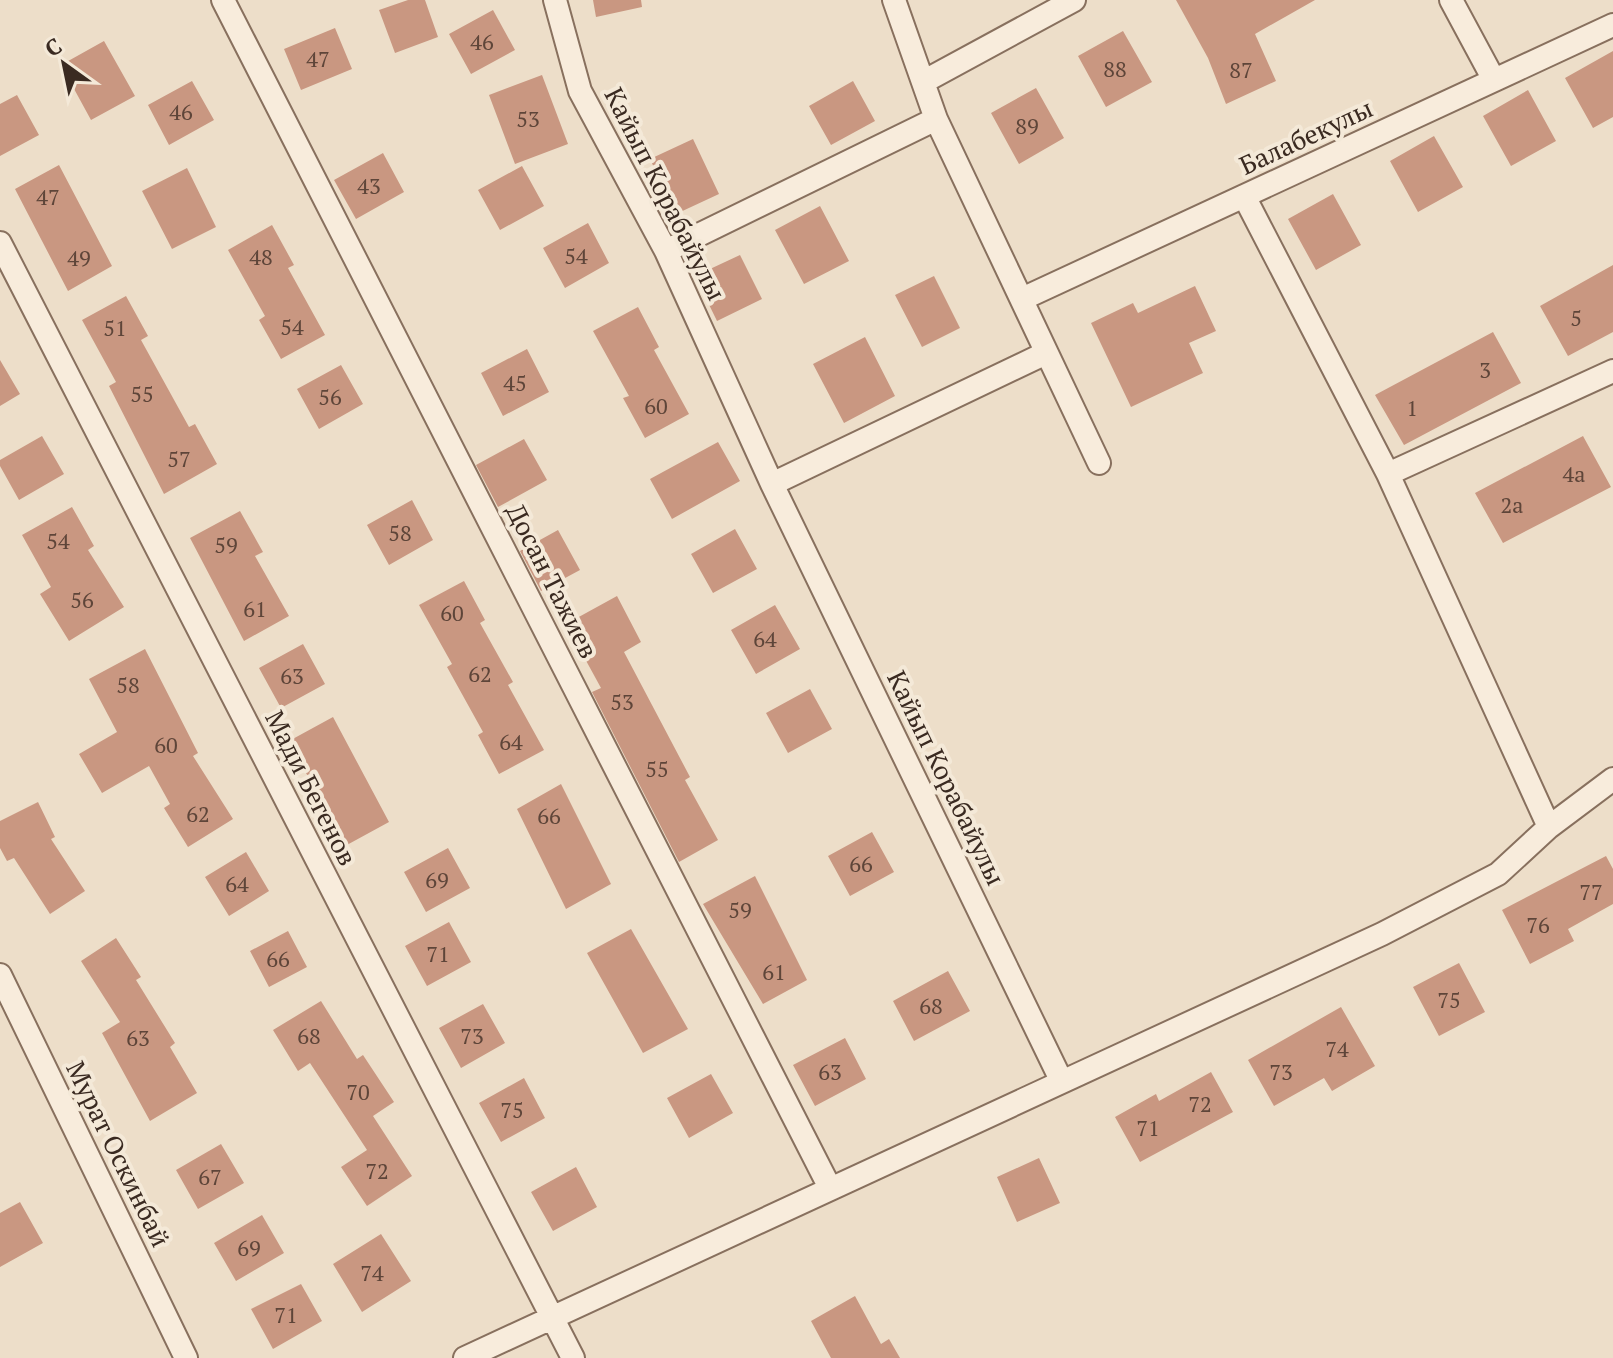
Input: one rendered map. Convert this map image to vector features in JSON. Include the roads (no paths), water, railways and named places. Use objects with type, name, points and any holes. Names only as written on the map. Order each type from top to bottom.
[{"type":"street","name":"Досан Тажиев","points":[[223,0],[830,1188]]},
{"type":"street","name":"Кайып Корабайулы","points":[[555,0],[580,91],[666,251],[772,484],[1061,1080]]},
{"type":"street","points":[[894,0],[936,119],[1099,463]]},
{"type":"street","points":[[923,82],[1074,0]]},
{"type":"street","points":[[1451,0],[1494,80]]},
{"type":"street","name":"Балабекулы","points":[[1022,299],[1613,25]]},
{"type":"street","points":[[666,251],[936,119]]},
{"type":"street","points":[[1244,196],[1388,474],[1549,827]]},
{"type":"street","name":"Мади Бегенов","points":[[0,243],[573,1358]]},
{"type":"street","points":[[772,484],[1046,353]]},
{"type":"street","points":[[1388,474],[1613,371]]},
{"type":"street","points":[[465,1358],[1382,934],[1498,874],[1549,827],[1613,779]]},
{"type":"street","name":"Мурат Оскинбай","points":[[0,975],[186,1358]]}]
